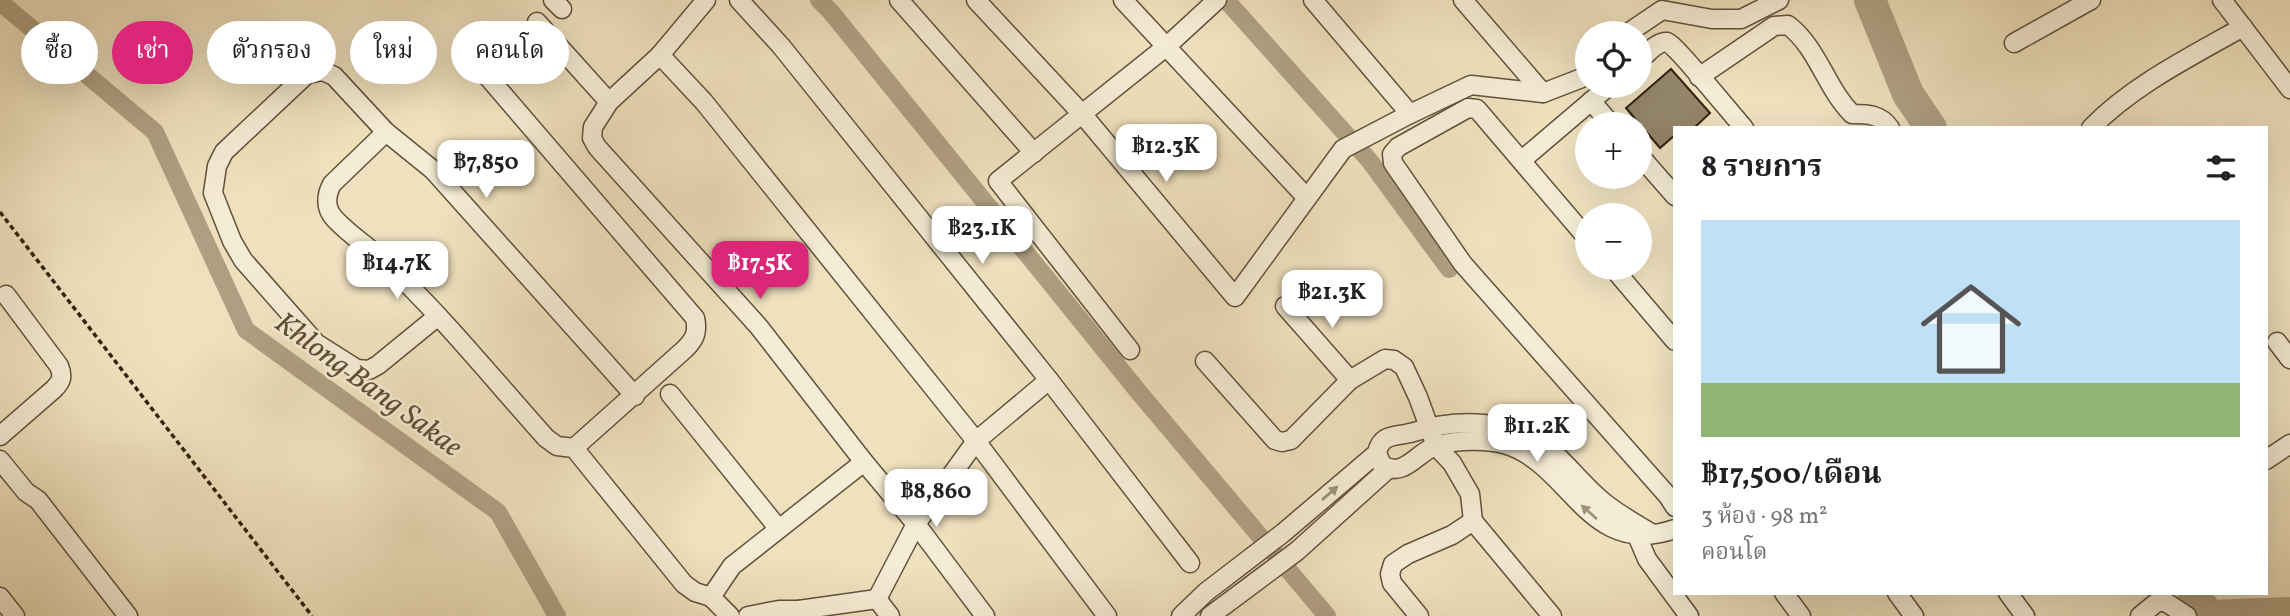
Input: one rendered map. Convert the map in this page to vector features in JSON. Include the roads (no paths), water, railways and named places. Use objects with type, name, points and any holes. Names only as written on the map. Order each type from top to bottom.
[{"type":"street","points":[[706,0],[660,55],[609,103],[593,127],[592,138],[597,148],[759,327],[916,524],[985,616]]},
{"type":"street","points":[[739,0],[781,46],[1049,380],[1191,563]]},
{"type":"street","points":[[899,0],[1034,153]]},
{"type":"street","points":[[976,0],[1083,114],[1236,297],[1343,149],[1471,85],[1543,93],[1575,81]]},
{"type":"street","points":[[1123,0],[1306,197]]},
{"type":"street","points":[[1130,350],[998,181],[1167,46],[1217,0]]},
{"type":"street","points":[[1313,0],[1410,114]]},
{"type":"street","points":[[1463,0],[1543,93]]},
{"type":"street","points":[[1646,21],[1662,10],[1712,19],[1741,19],[1755,5],[1779,0]]},
{"type":"street","points":[[2014,43],[2091,0]]},
{"type":"street","points":[[2222,0],[2290,89]]},
{"type":"street","points":[[1699,77],[1774,26],[1788,25],[1802,36],[1841,104],[1852,114],[1870,113],[1889,126]]},
{"type":"street","points":[[2093,126],[2126,98],[2170,68],[2243,27]]},
{"type":"street","points":[[1652,49],[1666,42],[1674,46],[1742,126]]},
{"type":"street","points":[[660,55],[704,102],[976,441],[1107,616]]},
{"type":"street","points":[[569,58],[609,103]]},
{"type":"street","points":[[438,316],[369,370],[357,369],[316,343],[243,260],[232,241],[213,193],[217,166],[224,152],[307,74],[323,71],[334,76],[386,132],[433,170],[635,396]]},
{"type":"street","points":[[494,84],[695,318],[697,329],[694,339],[635,396],[575,448]]},
{"type":"street","points":[[1522,160],[1596,98]]},
{"type":"street","points":[[1591,102],[1600,112]]},
{"type":"street","points":[[1575,224],[1477,109],[1468,108],[1398,147],[1392,155],[1393,163],[1463,264],[1673,504]]},
{"type":"street","points":[[386,132],[332,184],[327,193],[333,218],[387,264],[438,316],[546,438],[557,446],[575,448],[684,584],[695,592],[711,597],[730,616]]},
{"type":"street","points":[[1652,170],[1673,194]]},
{"type":"street","points":[[1623,280],[1673,339]]},
{"type":"street","points":[[6,295],[59,366],[62,374],[61,382],[0,439],[31,483],[38,500],[128,616]]},
{"type":"street","points":[[1285,306],[1350,380]]},
{"type":"street","points":[[2277,342],[2290,359]]},
{"type":"street","points":[[1206,361],[1275,440],[1282,442],[1291,440],[1350,380],[1385,359],[1394,360],[1404,367],[1436,446],[1452,463],[1471,494],[1473,522],[1552,616]]},
{"type":"street","points":[[877,598],[916,524],[976,441],[1049,380]]},
{"type":"street","points":[[670,394],[778,528]]},
{"type":"street","points":[[1673,529],[1639,529],[1616,529],[1595,519],[1536,461],[1507,445],[1474,441],[1436,446],[1412,459],[1402,469],[1382,466],[1377,453],[1378,446],[1388,436],[1402,436],[1429,427],[1474,423],[1513,428],[1547,447],[1605,504],[1639,529],[1647,559],[1673,594]]},
{"type":"street","points":[[1402,436],[1411,446],[1412,459]]},
{"type":"street","points":[[2268,456],[2290,444]]},
{"type":"street","points":[[1181,616],[1206,592],[1283,533],[1377,453]]},
{"type":"street","points":[[0,460],[26,492],[38,500]]},
{"type":"street","points":[[711,597],[732,566],[864,462]]},
{"type":"street","points":[[1206,592],[1214,612],[1297,551],[1388,469]]},
{"type":"street","points":[[1419,616],[1392,583],[1390,574],[1393,565],[1408,554],[1452,535],[1473,522]]},
{"type":"street","points":[[1674,595],[1689,616]]},
{"type":"street","points":[[1785,595],[1801,616]]},
{"type":"street","points":[[1898,595],[1914,616]]},
{"type":"street","points":[[2009,595],[2025,616]]},
{"type":"street","points":[[0,597],[15,616]]},
{"type":"street","points":[[748,616],[779,610],[802,613],[877,598]]},
{"type":"street","points":[[877,598],[890,616]]},
{"type":"street","points":[[2140,616],[2155,603],[2164,601],[2187,616]]},
{"type":"waterway","points":[[819,0],[1137,390],[1327,616]]},
{"type":"waterway","points":[[1226,0],[1369,160],[1449,269]]},
{"type":"waterway","points":[[1870,0],[1908,94],[1930,126]]},
{"type":"waterway","name":"Khlong Bang Sakae","points":[[0,2],[155,132],[246,330],[498,512],[557,616]]},
{"type":"waterway","points":[[2194,595],[2209,616]]},
{"type":"waterway","points":[[2211,616],[2290,613]]}]
